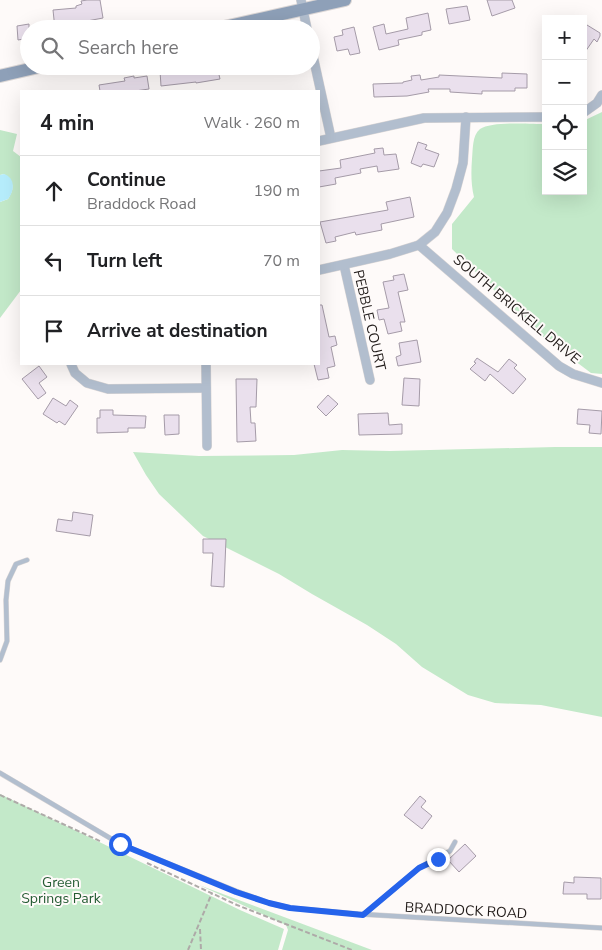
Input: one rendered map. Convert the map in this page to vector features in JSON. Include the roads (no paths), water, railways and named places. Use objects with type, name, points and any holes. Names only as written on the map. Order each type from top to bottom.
[{"type":"main road","points":[[248,20],[302,5],[345,0]]},
{"type":"main road","points":[[0,76],[20,71]]},
{"type":"street","points":[[302,5],[305,20]]},
{"type":"street","points":[[317,75],[332,138]]},
{"type":"street","points":[[587,110],[600,99]]},
{"type":"street","points":[[320,270],[420,245],[435,232],[447,213],[456,188],[462,163],[466,117]]},
{"type":"street","points":[[320,141],[424,118],[542,117]]},
{"type":"street","name":"SOUTH BRICKELL DRIVE","points":[[420,245],[559,366],[574,374],[602,383]]},
{"type":"street","name":"PEBBLE COURT","points":[[344,265],[370,380]]},
{"type":"street","points":[[70,365],[75,374],[87,383],[108,389],[206,388]]},
{"type":"street","points":[[206,365],[207,446]]},
{"type":"lane","points":[[0,660],[7,640],[6,600],[8,581],[16,564],[27,560]]},
{"type":"lane","name":"BRADDOCK ROAD","points":[[0,773],[120,844],[236,892],[269,903],[290,908],[363,915],[602,928]]},
{"type":"lane","points":[[363,915],[419,868],[450,851],[455,842]]},
{"type":"water","points":[[4,174],[12,181],[13,188],[8,199],[0,202],[0,175]]},
{"type":"park label","name":"Green Springs Park","points":[[61,890]]}]
